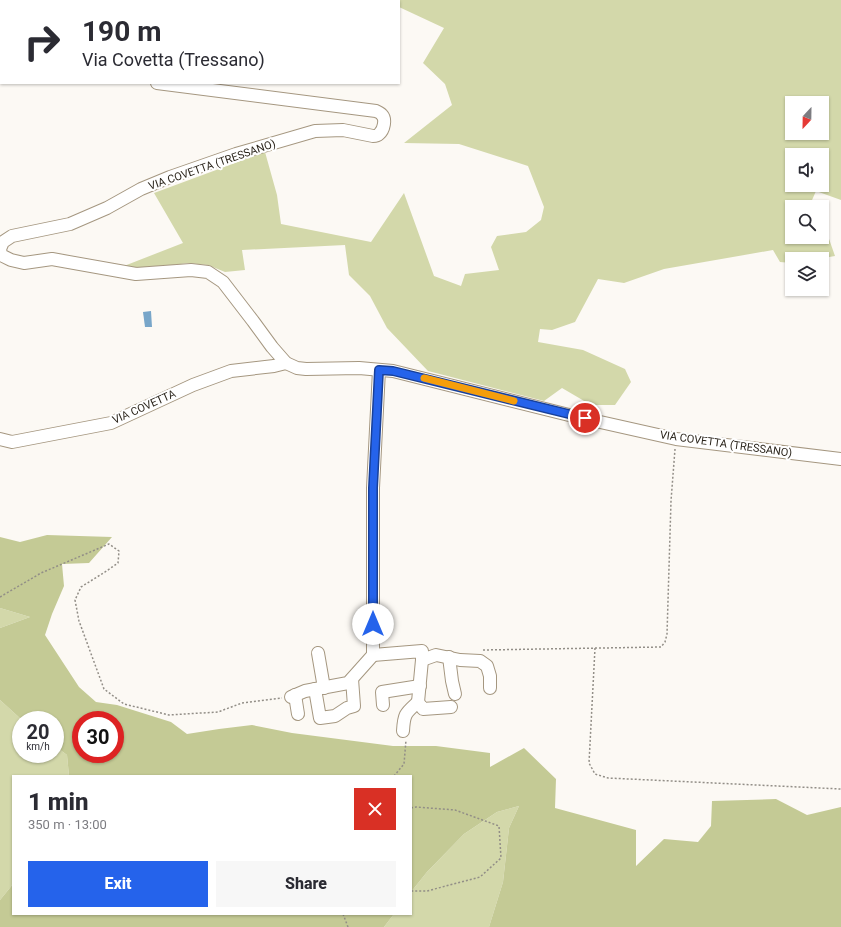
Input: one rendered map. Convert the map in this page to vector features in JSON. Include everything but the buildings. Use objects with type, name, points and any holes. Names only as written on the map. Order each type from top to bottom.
[{"type":"street","name":"VIA COVETTA (TRESSANO)","points":[[165,84],[376,111],[383,115],[383,130],[376,136],[343,130],[315,131],[236,154],[141,189],[107,208],[70,224],[12,236],[4,242],[0,249],[0,256],[24,263],[52,259],[136,274],[191,270],[208,272],[224,282],[272,347],[286,363],[297,368],[359,368],[393,371],[570,415],[676,439],[841,459]]},
{"type":"street","name":"VIA COVETTA","points":[[0,439],[12,442],[111,423],[193,385],[231,371],[274,366],[286,363]]},
{"type":"street","points":[[298,714],[293,696],[305,691],[348,684],[373,655],[373,488],[379,370]]},
{"type":"street","points":[[373,655],[422,651],[418,702],[404,718],[404,735]]},
{"type":"street","points":[[318,653],[320,718],[335,716],[347,708],[354,706],[352,679]]},
{"type":"street","points":[[422,660],[436,655],[460,660],[480,661],[487,666],[490,676],[490,688]]},
{"type":"street","points":[[449,657],[455,694]]},
{"type":"street","points":[[383,705],[382,692],[420,686]]},
{"type":"street","points":[[418,702],[423,708],[452,707]]},
{"type":"path","points":[[477,650],[662,647],[667,634],[671,501],[676,439]]},
{"type":"path","points":[[0,597],[41,573],[109,544],[119,551],[118,563],[81,587],[75,600],[79,621],[104,689],[124,704],[169,715],[218,712],[242,703],[293,696]]},
{"type":"path","points":[[595,648],[589,763],[595,774],[608,778],[841,789]]},
{"type":"path","points":[[395,775],[404,764],[404,735]]},
{"type":"path","points":[[412,808],[455,810],[499,826],[501,858],[480,877],[427,891],[412,891]]},
{"type":"path","points":[[344,915],[348,927]]},
{"type":"green space","points":[[400,0],[841,0],[841,200],[819,192],[829,192],[829,148],[785,148],[785,192],[816,192],[812,200],[785,200],[785,244],[829,244],[829,239],[835,256],[829,257],[829,252],[785,252],[785,262],[780,262],[773,250],[664,269],[624,283],[598,279],[575,322],[552,330],[540,329],[538,342],[583,350],[625,369],[631,382],[615,405],[591,405],[562,388],[544,401],[428,371],[387,328],[370,296],[349,275],[345,245],[242,250],[245,270],[225,272],[208,265],[188,263],[136,270],[124,266],[183,243],[154,193],[265,152],[277,195],[281,224],[371,242],[404,193],[434,276],[461,286],[465,274],[499,270],[491,247],[497,236],[526,232],[541,220],[544,207],[528,166],[459,144],[404,143],[452,105],[445,84],[423,63],[444,28],[400,7]]},
{"type":"green space","points":[[47,535],[112,537],[89,563],[62,564],[64,586],[45,635],[79,687],[96,702],[117,705],[171,722],[187,734],[252,725],[292,733],[393,746],[436,746],[490,753],[490,767],[524,748],[556,779],[555,808],[636,830],[636,866],[664,839],[698,842],[711,826],[712,801],[776,799],[807,815],[841,807],[841,927],[489,927],[503,882],[509,828],[519,806],[497,812],[464,834],[427,872],[412,891],[412,775],[69,775],[67,755],[64,753],[64,711],[12,711],[0,700],[0,628],[30,617],[0,608],[0,537],[20,542]]},
{"type":"green space","points":[[0,608],[30,617],[0,628]]},
{"type":"green space","points":[[0,700],[12,711],[12,763],[64,763],[64,753],[67,755],[69,775],[12,775],[12,885],[0,900]]},
{"type":"green space","points":[[519,806],[509,828],[503,882],[489,927],[384,927],[393,915],[412,915],[412,891],[427,872],[464,834],[497,812]]},
{"type":"green space","points":[[12,885],[12,915],[393,915],[384,927],[0,927],[0,900]]},
{"type":"water","points":[[151,311],[152,327],[145,327],[143,312]]},
{"type":"slow traffic","points":[[424,378],[514,401]]},
{"type":"route","points":[[373,624],[373,488],[379,370],[393,371],[585,418]]}]
